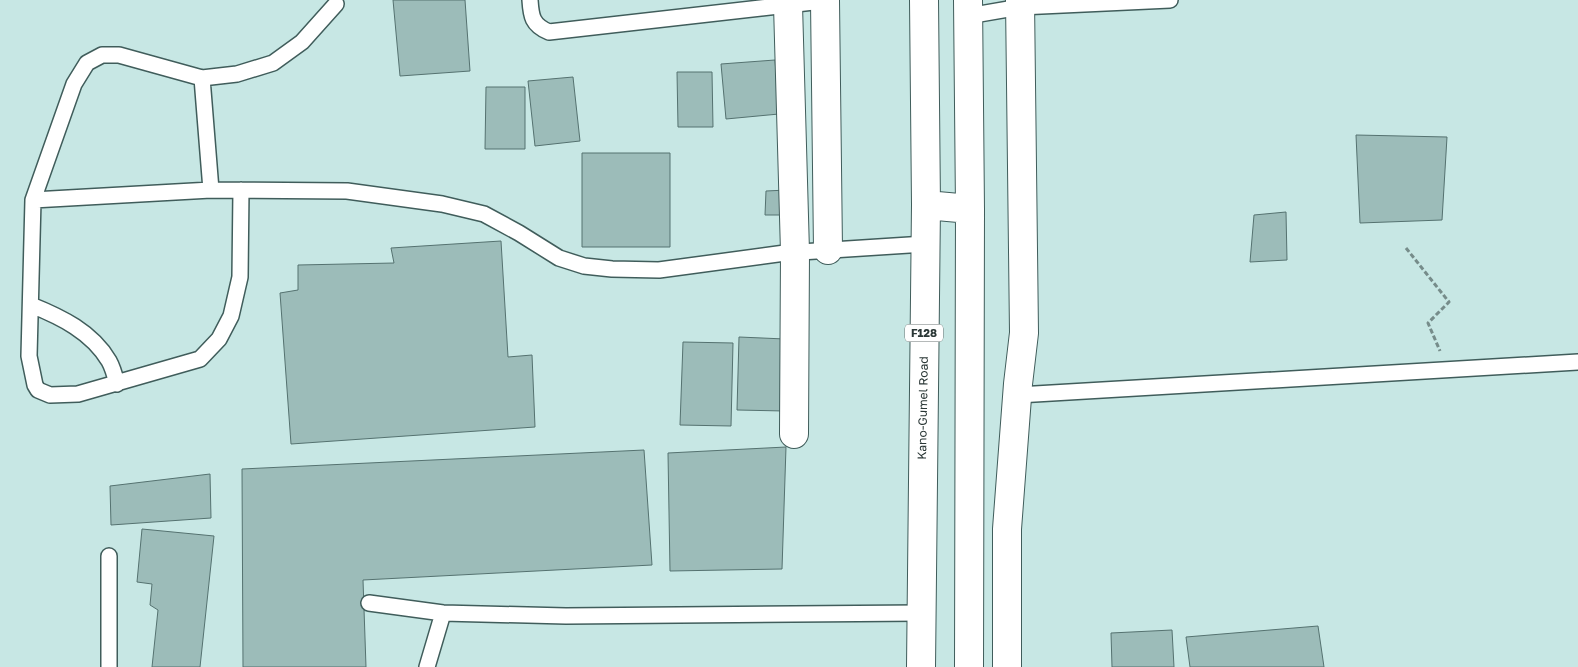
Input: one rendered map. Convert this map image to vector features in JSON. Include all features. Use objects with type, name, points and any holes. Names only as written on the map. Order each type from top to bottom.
[{"type":"main road","points":[[828,250],[829,0]]},
{"type":"main road","name":"Kano-Gumel Road","points":[[921,667],[926,205],[924,0]]},
{"type":"main road","points":[[1007,667],[1007,529],[1024,333],[1020,4]]},
{"type":"main road","points":[[788,5],[796,252],[794,434]]},
{"type":"main road","points":[[968,8],[970,209],[969,667]]},
{"type":"main road","points":[[926,205],[970,209]]},
{"type":"lane","points":[[530,0],[531,16],[539,28],[548,32],[829,0]]},
{"type":"lane","points":[[968,8],[1020,4],[1170,0]]},
{"type":"lane","points":[[241,190],[240,277],[231,316],[219,339],[200,358],[118,384],[78,394],[58,396],[38,390],[35,385],[29,356],[33,200],[74,84],[87,63],[102,55],[119,55],[202,78],[236,74],[273,63],[302,42],[336,4]]},
{"type":"lane","points":[[202,78],[211,190]]},
{"type":"lane","points":[[33,200],[211,190],[347,191],[442,204],[484,214],[559,258],[584,266],[612,269],[659,270],[796,252],[925,244]]},
{"type":"lane","points":[[31,305],[80,329],[97,344],[110,363],[118,384]]},
{"type":"lane","points":[[1018,394],[1578,362]]},
{"type":"lane","points":[[109,556],[109,667]]},
{"type":"lane","points":[[369,604],[443,613],[566,616],[921,613]]},
{"type":"lane","points":[[427,667],[443,613]]},
{"type":"path","points":[[1406,248],[1449,302],[1428,323],[1448,370]]},
{"type":"building","points":[[393,0],[465,0],[470,71],[400,76]]},
{"type":"building","points":[[775,60],[779,114],[726,119],[721,64]]},
{"type":"building","points":[[677,72],[712,72],[713,127],[678,127]]},
{"type":"building","points":[[573,77],[580,141],[535,146],[528,81]]},
{"type":"building","points":[[486,87],[525,87],[525,149],[485,149]]},
{"type":"building","points":[[1356,135],[1447,137],[1442,220],[1360,223]]},
{"type":"building","points":[[582,153],[670,153],[670,247],[582,247]]},
{"type":"building","points":[[787,190],[787,215],[765,215],[766,191]]},
{"type":"building","points":[[1286,212],[1287,260],[1250,262],[1254,215]]},
{"type":"building","points":[[501,241],[508,357],[532,355],[535,427],[291,444],[280,293],[298,290],[298,265],[394,263],[391,248]]},
{"type":"building","points":[[739,337],[785,339],[784,411],[737,410]]},
{"type":"building","points":[[683,342],[733,343],[731,426],[680,425]]},
{"type":"building","points":[[786,447],[782,569],[670,571],[668,453]]},
{"type":"building","points":[[644,450],[652,565],[363,580],[366,667],[243,667],[242,469]]},
{"type":"building","points":[[210,474],[211,518],[111,525],[110,486]]},
{"type":"building","points":[[142,529],[214,536],[200,667],[152,667],[158,610],[150,605],[152,584],[137,582]]},
{"type":"building","points":[[1318,626],[1324,667],[1190,667],[1186,637]]},
{"type":"building","points":[[1172,630],[1174,667],[1112,667],[1111,633]]}]
